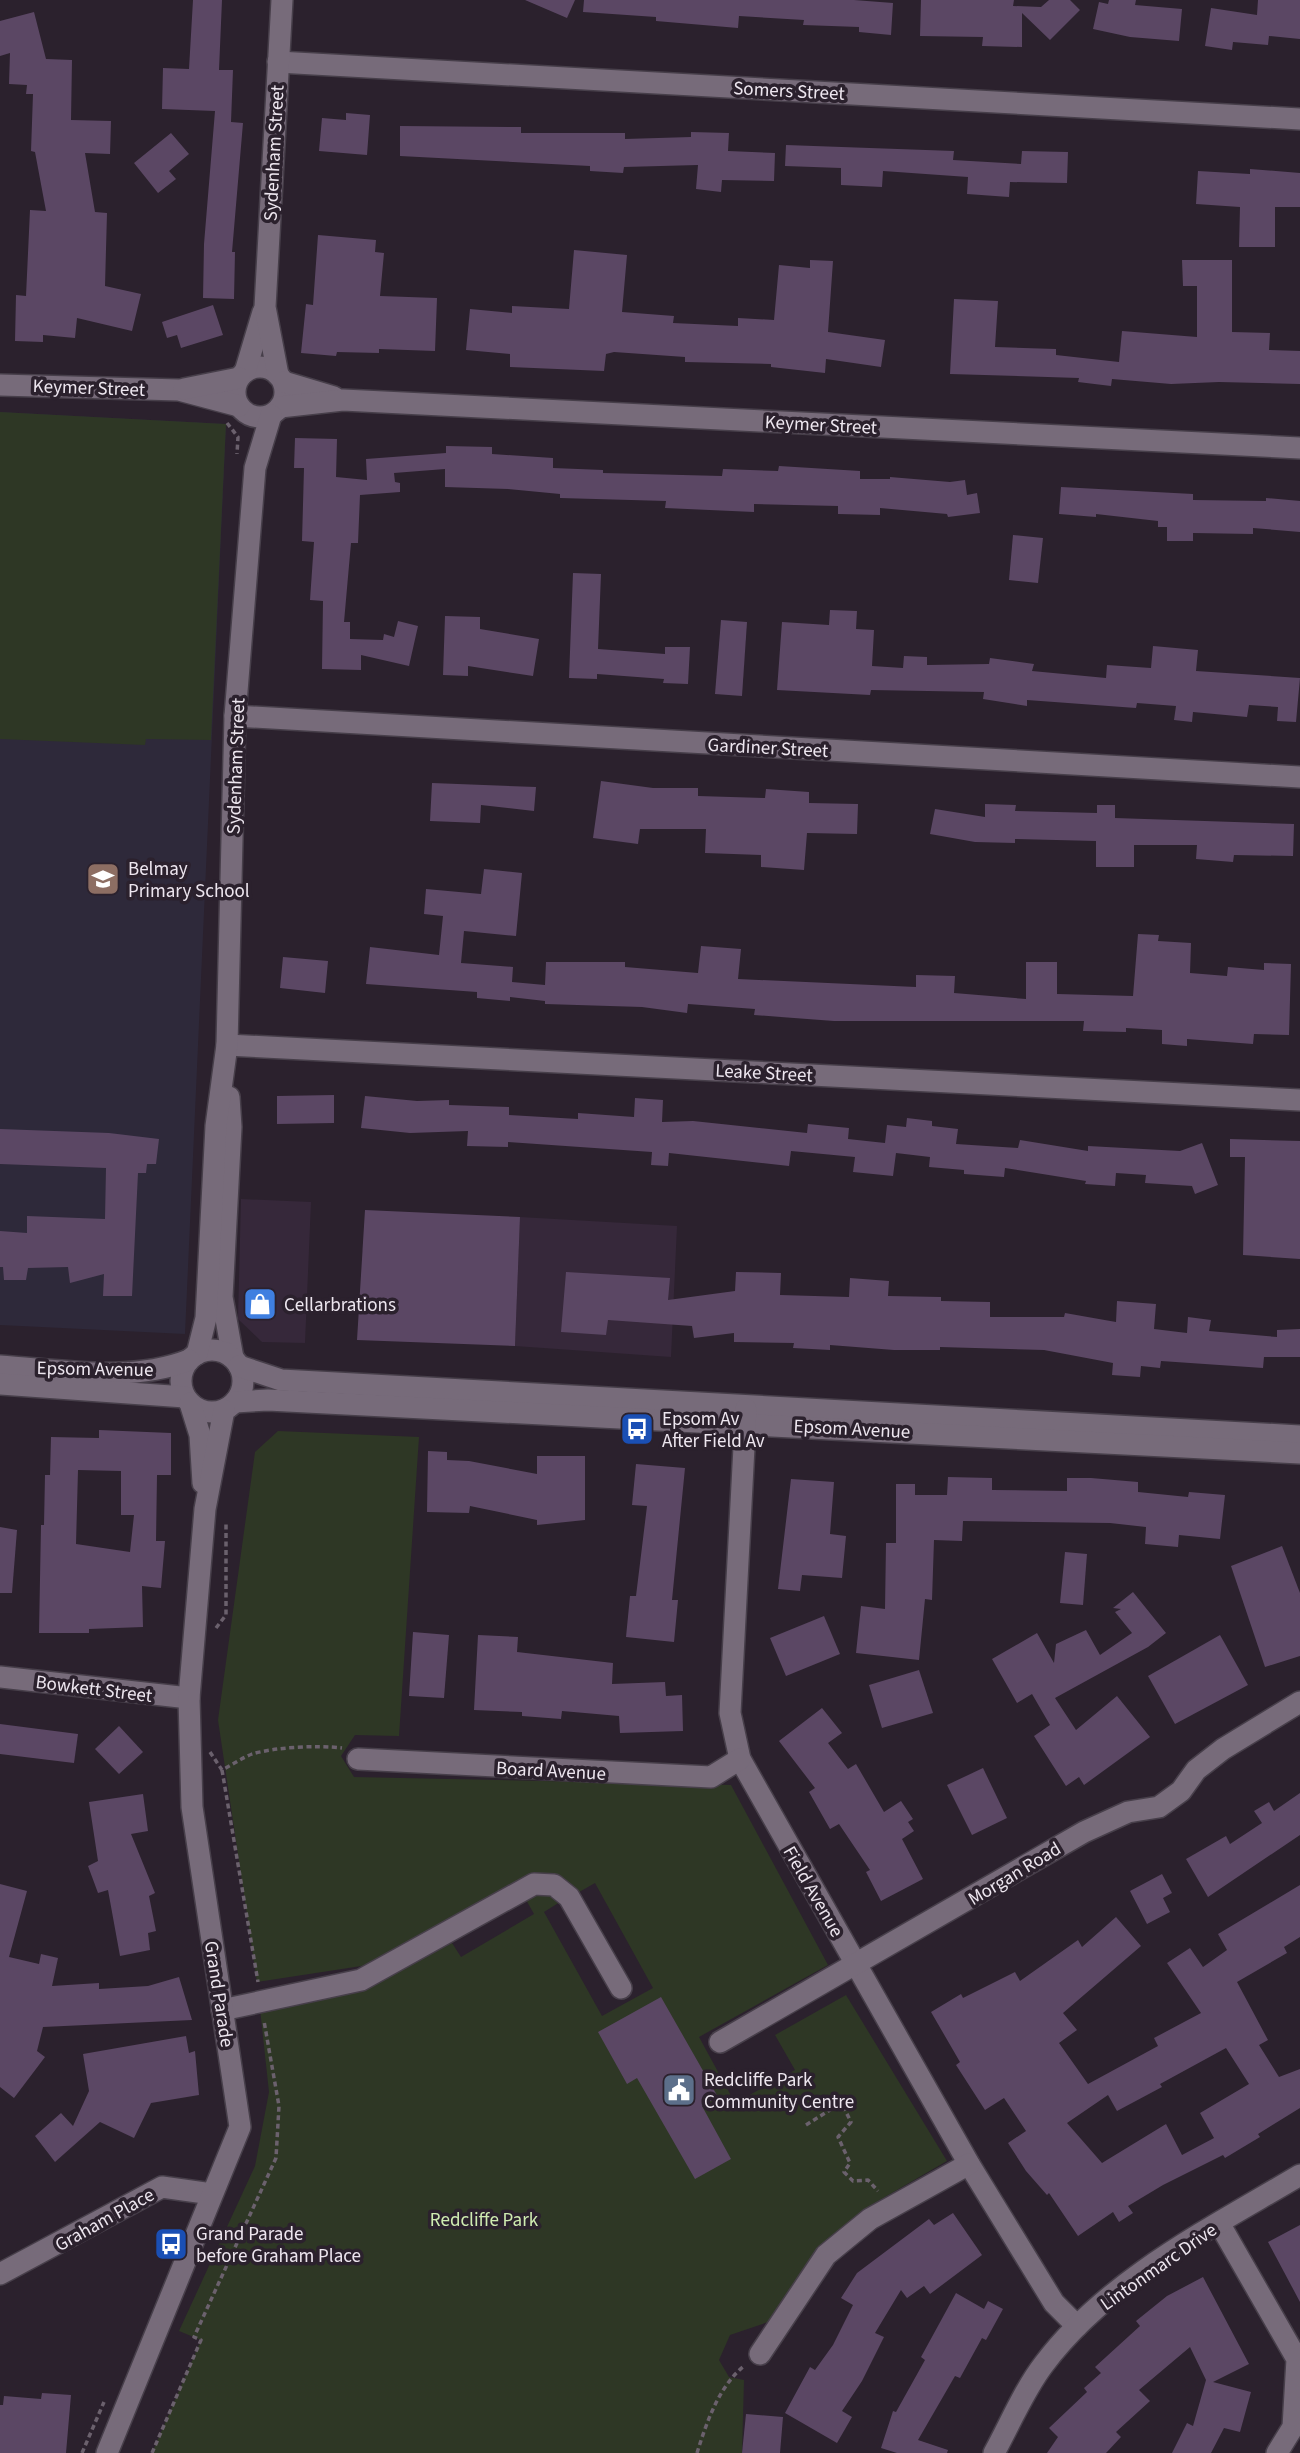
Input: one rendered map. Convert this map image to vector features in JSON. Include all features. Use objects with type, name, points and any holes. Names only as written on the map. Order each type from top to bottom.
[{"type":"street","name":"Sydenham Street","points":[[281,379],[265,307],[282,0]]},
{"type":"street","name":"Somers Street","points":[[278,62],[1300,119]]},
{"type":"street","name":"Sydenham Street","points":[[242,375],[265,307]]},
{"type":"street","points":[[260,368],[281,379],[285,394],[275,411],[257,417],[242,409],[235,393],[242,375],[260,368]]},
{"type":"street","name":"Keymer Street","points":[[0,385],[178,390],[242,375]]},
{"type":"street","name":"Keymer Street","points":[[281,379],[343,400]]},
{"type":"street","name":"Keymer Street","points":[[178,390],[242,409]]},
{"type":"street","name":"Keymer Street","points":[[275,411],[343,400],[1300,448]]},
{"type":"street","name":"Sydenham Street","points":[[242,409],[255,468]]},
{"type":"street","name":"Sydenham Street","points":[[236,1362],[222,1297],[231,1127],[226,1054],[235,716],[255,468],[275,411]]},
{"type":"street","name":"Gardiner Street","points":[[235,716],[1300,777]]},
{"type":"street","name":"Sydenham Street","points":[[193,1357],[206,1318],[216,1126],[226,1054]]},
{"type":"street","name":"Leake Street","points":[[226,1054],[1300,1100]]},
{"type":"street","points":[[216,1350],[236,1362],[243,1385],[230,1406],[202,1411],[187,1400],[181,1382],[193,1357],[216,1350]]},
{"type":"street","name":"Epsom Avenue","points":[[0,1366],[135,1372],[166,1369],[193,1357]]},
{"type":"street","name":"Epsom Avenue","points":[[236,1362],[281,1380],[1300,1453]]},
{"type":"street","name":"Epsom Avenue","points":[[0,1384],[187,1400]]},
{"type":"street","name":"Grand Parade","points":[[187,1400],[200,1435],[205,1510]]},
{"type":"street","name":"Epsom Avenue","points":[[230,1406],[268,1400],[746,1413],[1300,1436]]},
{"type":"street","name":"Grand Parade","points":[[107,2453],[240,2127],[192,1807],[189,1698],[205,1510],[230,1406]]},
{"type":"street","name":"Field Avenue","points":[[746,1413],[730,1713],[740,1759],[970,2164],[1054,2303],[1076,2326]]},
{"type":"street","name":"Bowkett Street","points":[[0,1677],[189,1698]]},
{"type":"street","name":"Morgan Road","points":[[720,2042],[857,1966],[1084,1832],[1128,1812],[1159,1807],[1181,1791],[1196,1770],[1223,1749],[1300,1702]]},
{"type":"street","name":"Board Avenue","points":[[358,1759],[711,1777],[740,1759]]},
{"type":"street","points":[[222,2010],[361,1980],[534,1884],[554,1885],[569,1897],[621,1988]]},
{"type":"street","points":[[760,2354],[826,2255],[870,2219],[970,2164]]},
{"type":"street","name":"Lintonmarc Drive","points":[[994,2453],[1042,2365],[1076,2326],[1143,2272],[1300,2175]]},
{"type":"street","name":"Graham Place","points":[[0,2274],[162,2187],[212,2194]]},
{"type":"street","points":[[1219,2223],[1299,2359],[1293,2427],[1278,2453]]},
{"type":"path","points":[[212,1632],[226,1615],[226,1519]]},
{"type":"path","points":[[206,1746],[222,1770],[259,1986]]},
{"type":"path","points":[[222,1770],[250,1755],[324,1746],[355,1750],[358,1759]]},
{"type":"path","points":[[152,2453],[201,2340],[194,2337],[276,2158],[279,2106],[264,2018]]},
{"type":"path","points":[[806,2125],[831,2108],[838,2105],[844,2108],[851,2122],[838,2137],[850,2163],[844,2172],[853,2181],[868,2179],[883,2198]]},
{"type":"path","points":[[697,2453],[705,2427],[729,2377],[760,2354]]},
{"type":"path","points":[[82,2453],[104,2402]]},
{"type":"shaded area","name":"Belmay Primary School","points":[[0,412],[226,424],[185,1334],[0,1325]]},
{"type":"shaded area","points":[[241,1199],[311,1202],[305,1343],[262,1342],[238,1319]]},
{"type":"shaded area","points":[[520,1217],[677,1226],[671,1357],[515,1346]]},
{"type":"green space","points":[[0,412],[226,424],[211,740],[146,739],[145,745],[0,739]]},
{"type":"green space","name":"Redcliffe Park","points":[[278,1431],[419,1437],[399,1736],[355,1735],[341,1756],[354,1777],[731,1785],[828,1965],[699,2037],[735,2103],[795,2070],[775,2035],[846,1995],[947,2161],[866,2208],[807,2263],[771,2321],[730,2335],[719,2360],[729,2377],[744,2380],[742,2453],[152,2453],[201,2340],[179,2331],[255,2166],[269,2092],[260,2009],[361,1992],[452,1943],[461,1957],[534,1914],[525,1898],[548,1892],[560,1902],[544,1912],[602,2016],[653,1988],[595,1883],[574,1895],[556,1874],[531,1876],[368,1965],[257,1982],[218,1720],[255,1452]]},
{"type":"building","points":[[193,0],[222,0],[219,70],[233,70],[231,122],[243,123],[232,252],[235,252],[234,299],[203,298],[204,244],[215,111],[162,109],[163,68],[189,69]]},
{"type":"building","points":[[525,0],[575,0],[567,18]]},
{"type":"building","points":[[584,0],[854,0],[893,3],[891,35],[859,32],[859,27],[803,25],[804,20],[739,16],[738,28],[656,21],[656,17],[583,12]]},
{"type":"building","points":[[921,0],[1014,0],[1013,6],[1041,7],[1049,0],[1070,0],[1080,10],[1050,40],[1022,13],[1022,47],[982,46],[983,37],[920,36]]},
{"type":"building","points":[[1109,0],[1136,0],[1135,5],[1182,9],[1179,41],[1130,37],[1093,29],[1099,2],[1108,4]]},
{"type":"building","points":[[1258,0],[1300,0],[1300,39],[1269,36],[1268,45],[1233,42],[1232,50],[1205,46],[1211,8],[1257,15]]},
{"type":"building","points":[[34,12],[46,59],[72,60],[71,120],[111,121],[110,154],[85,153],[95,212],[107,213],[105,286],[141,294],[132,331],[77,318],[75,338],[43,335],[43,342],[15,341],[16,295],[26,296],[30,210],[46,211],[35,152],[31,151],[33,94],[26,94],[27,85],[9,84],[10,53],[0,56],[0,21]]},
{"type":"building","points":[[346,113],[370,115],[367,155],[319,151],[322,118],[346,120]]},
{"type":"building","points":[[400,126],[521,127],[521,133],[625,133],[625,139],[691,137],[691,132],[729,133],[728,151],[775,153],[774,181],[722,180],[721,192],[696,189],[698,165],[624,167],[623,173],[590,171],[590,166],[400,156]]},
{"type":"building","points":[[171,133],[189,154],[169,171],[176,179],[158,193],[134,163]]},
{"type":"building","points":[[786,145],[954,151],[953,160],[1021,164],[1022,151],[1068,152],[1067,183],[1010,182],[1009,197],[967,194],[968,177],[883,171],[882,187],[841,185],[841,168],[785,166]]},
{"type":"building","points":[[1250,169],[1300,173],[1300,207],[1275,207],[1275,247],[1239,247],[1240,207],[1196,204],[1198,171],[1250,174]]},
{"type":"building","points":[[318,235],[376,240],[375,252],[384,253],[380,296],[437,298],[435,351],[379,349],[379,353],[337,352],[336,356],[301,353],[306,304],[313,305]]},
{"type":"building","points":[[574,250],[627,255],[622,312],[674,316],[673,323],[738,326],[738,318],[774,320],[779,265],[810,268],[810,260],[833,261],[828,332],[885,340],[881,367],[826,359],[825,373],[771,367],[771,364],[685,362],[685,357],[614,352],[606,354],[604,371],[510,367],[510,354],[466,350],[470,309],[512,313],[512,306],[569,309]]},
{"type":"building","points":[[1182,260],[1232,260],[1232,332],[1270,333],[1269,350],[1300,351],[1300,384],[1171,384],[1112,379],[1111,386],[1078,382],[1079,378],[950,374],[954,299],[998,301],[995,347],[1056,349],[1056,355],[1119,362],[1122,331],[1197,337],[1197,286],[1183,286]]},
{"type":"building","points":[[213,305],[223,335],[181,348],[177,335],[167,338],[162,322]]},
{"type":"building","points":[[295,438],[337,439],[336,477],[367,480],[366,459],[446,453],[446,446],[492,447],[492,454],[553,458],[553,468],[603,470],[603,473],[722,476],[723,469],[778,471],[779,466],[860,471],[860,479],[890,477],[950,482],[965,480],[967,495],[977,493],[980,513],[948,517],[947,514],[880,508],[880,515],[838,514],[838,506],[754,504],[754,512],[665,508],[666,501],[560,498],[560,494],[508,489],[445,487],[445,469],[394,473],[395,482],[400,483],[400,492],[360,495],[358,543],[351,543],[344,622],[350,622],[350,639],[383,640],[384,634],[394,637],[398,621],[418,626],[409,666],[361,655],[361,670],[322,669],[323,601],[310,600],[314,542],[302,541],[304,468],[294,468]]},
{"type":"building","points":[[1061,487],[1193,494],[1193,500],[1266,501],[1266,498],[1300,501],[1300,532],[1253,528],[1253,534],[1193,533],[1193,541],[1167,541],[1167,527],[1158,527],[1158,521],[1096,514],[1096,517],[1059,514]]},
{"type":"building","points":[[1013,535],[1043,538],[1038,583],[1009,580]]},
{"type":"building","points":[[573,573],[601,574],[598,649],[665,654],[665,647],[690,647],[688,684],[663,683],[664,679],[597,674],[597,679],[569,678]]},
{"type":"building","points":[[830,610],[857,611],[856,629],[874,630],[872,666],[903,668],[904,656],[927,657],[927,665],[989,664],[990,658],[1034,664],[1032,671],[1106,678],[1107,665],[1151,668],[1153,646],[1198,650],[1196,671],[1300,678],[1296,722],[1277,721],[1278,707],[1249,705],[1247,717],[1193,712],[1192,722],[1174,720],[1176,706],[1137,703],[1136,708],[1027,700],[1027,706],[983,699],[984,692],[871,690],[870,695],[777,690],[782,622],[829,625]]},
{"type":"building","points":[[445,616],[480,617],[480,629],[539,639],[533,676],[468,666],[468,676],[443,675]]},
{"type":"building","points":[[721,620],[747,622],[742,696],[715,694]]},
{"type":"building","points":[[601,781],[653,788],[698,788],[698,796],[765,798],[766,789],[809,792],[809,803],[858,804],[857,834],[807,833],[804,870],[761,867],[761,855],[705,853],[706,829],[640,829],[638,844],[593,838]]},
{"type":"building","points":[[432,783],[536,787],[534,811],[481,805],[480,823],[430,821]]},
{"type":"building","points":[[985,804],[1016,805],[1015,811],[1097,813],[1097,805],[1115,805],[1115,818],[1294,824],[1293,856],[1234,855],[1233,862],[1196,859],[1197,845],[1134,845],[1134,867],[1096,867],[1096,841],[1015,839],[1015,843],[975,842],[930,834],[935,809],[985,817]]},
{"type":"building","points":[[484,869],[522,873],[516,936],[464,931],[461,963],[513,967],[512,982],[545,985],[546,962],[625,962],[625,967],[698,973],[701,946],[741,949],[738,979],[916,987],[916,975],[955,976],[954,993],[1026,999],[1026,962],[1057,962],[1057,994],[1133,996],[1138,934],[1159,935],[1158,941],[1191,943],[1190,973],[1227,976],[1228,967],[1264,970],[1264,963],[1291,964],[1289,1035],[1254,1034],[1253,1044],[1187,1039],[1187,1046],[1162,1044],[1162,1030],[1126,1028],[1126,1032],[1083,1031],[1084,1021],[834,1021],[754,1015],[755,1009],[688,1004],[687,1013],[642,1007],[545,1004],[545,1001],[510,997],[510,1001],[477,998],[477,992],[366,984],[370,947],[439,955],[443,916],[424,914],[426,889],[481,894]]},
{"type":"building","points":[[283,957],[328,961],[325,993],[280,988]]},
{"type":"building","points":[[334,1095],[334,1123],[277,1124],[277,1096]]},
{"type":"building","points":[[365,1096],[417,1101],[449,1100],[449,1105],[509,1107],[509,1115],[578,1119],[578,1113],[634,1117],[635,1098],[663,1100],[662,1122],[693,1121],[807,1133],[808,1124],[849,1128],[848,1139],[885,1143],[887,1125],[906,1127],[907,1118],[932,1121],[932,1126],[958,1129],[956,1144],[1018,1148],[1020,1140],[1088,1151],[1088,1146],[1180,1151],[1202,1143],[1218,1185],[1195,1194],[1192,1186],[1145,1183],[1146,1175],[1116,1173],[1115,1186],[1085,1184],[1086,1181],[1005,1168],[1004,1177],[964,1174],[964,1170],[929,1167],[930,1157],[896,1153],[893,1176],[853,1172],[855,1157],[791,1151],[789,1166],[669,1153],[668,1166],[651,1165],[652,1152],[508,1142],[508,1147],[467,1146],[468,1131],[410,1133],[361,1128]]},
{"type":"building","points":[[0,1129],[109,1133],[159,1139],[156,1164],[147,1164],[146,1173],[138,1173],[132,1296],[103,1296],[104,1274],[70,1283],[68,1267],[28,1268],[26,1280],[4,1280],[3,1267],[0,1267],[0,1231],[27,1233],[27,1216],[105,1219],[106,1168],[0,1164]]},
{"type":"building","points":[[1230,1139],[1300,1141],[1300,1259],[1243,1255],[1245,1157],[1230,1157]]},
{"type":"building","points":[[365,1210],[520,1217],[515,1346],[357,1340]]},
{"type":"building","points":[[566,1272],[670,1278],[668,1300],[735,1291],[736,1272],[781,1273],[780,1295],[849,1297],[850,1278],[889,1281],[888,1296],[941,1297],[941,1301],[990,1302],[990,1317],[1064,1317],[1065,1313],[1116,1322],[1117,1301],[1156,1304],[1154,1329],[1187,1333],[1188,1317],[1211,1320],[1209,1331],[1277,1337],[1277,1330],[1300,1329],[1300,1357],[1264,1357],[1263,1368],[1161,1361],[1160,1368],[1141,1366],[1140,1377],[1112,1375],[1113,1363],[1044,1350],[940,1347],[940,1350],[894,1350],[830,1345],[830,1350],[793,1348],[794,1343],[734,1342],[734,1333],[694,1338],[692,1326],[608,1320],[606,1335],[561,1332]]},
{"type":"building","points":[[99,1430],[171,1433],[171,1475],[157,1475],[156,1541],[165,1541],[161,1588],[142,1586],[143,1627],[89,1629],[89,1633],[39,1633],[41,1525],[44,1525],[45,1475],[50,1475],[51,1437],[99,1438]],"holes":[[[78,1470],[121,1471],[121,1515],[134,1515],[130,1552],[76,1544]]]},
{"type":"building","points":[[428,1451],[447,1452],[447,1460],[469,1461],[537,1474],[537,1456],[585,1456],[585,1520],[537,1525],[537,1520],[470,1506],[469,1513],[427,1512]]},
{"type":"building","points":[[636,1464],[685,1468],[672,1600],[678,1600],[674,1642],[626,1637],[630,1596],[636,1596],[647,1506],[632,1505]]},
{"type":"building","points":[[948,1477],[992,1478],[992,1490],[1067,1491],[1067,1478],[1091,1478],[1138,1482],[1138,1492],[1188,1497],[1189,1492],[1225,1495],[1220,1539],[1179,1535],[1178,1547],[1145,1544],[1146,1527],[1110,1523],[963,1521],[962,1541],[934,1540],[932,1600],[925,1599],[919,1660],[856,1653],[861,1606],[885,1609],[886,1543],[896,1543],[896,1484],[915,1484],[915,1495],[947,1495]]},
{"type":"building","points":[[791,1479],[834,1482],[830,1534],[846,1536],[842,1578],[802,1575],[800,1591],[778,1589]]},
{"type":"building","points":[[0,1527],[17,1530],[12,1593],[0,1593]]},
{"type":"building","points":[[1282,1546],[1300,1593],[1300,1656],[1265,1667],[1231,1566]]},
{"type":"building","points":[[1065,1552],[1087,1554],[1083,1605],[1060,1603]]},
{"type":"building","points":[[1133,1592],[1166,1633],[1148,1647],[1055,1698],[1076,1730],[1117,1696],[1150,1737],[1084,1785],[1079,1777],[1066,1786],[1034,1736],[1050,1725],[1032,1694],[1017,1703],[992,1659],[1037,1633],[1054,1663],[1056,1644],[1086,1630],[1100,1655],[1132,1633],[1115,1612],[1121,1609],[1113,1608]]},
{"type":"building","points":[[824,1616],[840,1654],[786,1676],[770,1638]]},
{"type":"building","points":[[413,1632],[449,1635],[444,1698],[409,1696]]},
{"type":"building","points":[[478,1635],[518,1637],[517,1652],[613,1663],[612,1684],[665,1682],[666,1696],[682,1695],[683,1731],[620,1733],[619,1716],[562,1711],[561,1719],[522,1716],[522,1712],[474,1710]]},
{"type":"building","points":[[1220,1635],[1248,1685],[1175,1724],[1148,1676]]},
{"type":"building","points":[[919,1670],[933,1713],[882,1728],[869,1685]]},
{"type":"building","points":[[822,1708],[842,1733],[828,1743],[848,1769],[856,1764],[884,1812],[901,1801],[913,1819],[908,1822],[914,1831],[902,1839],[923,1879],[881,1901],[866,1872],[870,1870],[839,1824],[830,1829],[809,1792],[815,1788],[779,1741]]},
{"type":"building","points":[[0,1724],[78,1734],[74,1763],[0,1754]]},
{"type":"building","points":[[119,1726],[143,1752],[119,1774],[95,1749]]},
{"type":"building","points":[[983,1768],[1007,1818],[972,1835],[947,1785]]},
{"type":"building","points":[[1300,1793],[1300,1835],[1208,1897],[1186,1859],[1226,1836],[1230,1844],[1262,1823],[1254,1811],[1269,1802],[1274,1811]]},
{"type":"building","points":[[143,1794],[148,1831],[131,1834],[155,1893],[149,1896],[156,1931],[148,1933],[150,1950],[120,1956],[108,1890],[98,1893],[88,1866],[98,1861],[89,1802]]},
{"type":"building","points":[[1162,1874],[1172,1893],[1163,1898],[1170,1912],[1147,1924],[1130,1891]]},
{"type":"building","points":[[0,1884],[27,1891],[9,1957],[39,1964],[41,1954],[58,1958],[52,1986],[99,1983],[99,1989],[148,1986],[179,1977],[192,2020],[43,2027],[37,2051],[45,2057],[14,2098],[0,2087]]},
{"type":"building","points":[[1300,1885],[1300,1937],[1284,1947],[1287,1953],[1237,1982],[1268,2040],[1259,2045],[1279,2077],[1300,2069],[1300,2108],[1225,2158],[1223,2155],[1128,2206],[1133,2213],[1119,2222],[1113,2212],[1078,2236],[1049,2193],[1047,2195],[1026,2171],[1008,2143],[1026,2131],[1004,2098],[985,2110],[956,2065],[960,2062],[931,2012],[961,1994],[963,1998],[1015,1972],[1020,1981],[1078,1940],[1082,1947],[1116,1917],[1141,1946],[1063,2013],[1077,2030],[1059,2043],[1088,2084],[1158,2046],[1154,2038],[1201,2013],[1167,1963],[1190,1948],[1203,1967],[1227,1950],[1218,1934]],"holes":[[[1226,2048],[1249,2084],[1200,2113],[1214,2138],[1182,2155],[1166,2124],[1102,2163],[1067,2123],[1108,2095],[1117,2111]]]},
{"type":"building","name":"Redcliffe Park Community Centre","points":[[661,1997],[718,2097],[702,2106],[731,2159],[695,2179],[637,2078],[627,2084],[598,2032]]},
{"type":"building","points":[[186,2036],[189,2053],[195,2051],[199,2095],[151,2103],[134,2138],[100,2122],[55,2162],[35,2136],[61,2113],[73,2126],[89,2091],[83,2054]]},
{"type":"building","points":[[953,2213],[982,2255],[930,2294],[924,2286],[907,2298],[901,2290],[875,2333],[884,2337],[862,2381],[842,2411],[852,2417],[837,2443],[785,2413],[810,2367],[815,2370],[833,2345],[853,2305],[841,2298],[857,2273],[929,2219],[934,2225]]},
{"type":"building","points":[[1300,2225],[1300,2302],[1268,2242]]},
{"type":"building","points":[[1203,2277],[1249,2364],[1213,2382],[1251,2392],[1240,2432],[1224,2428],[1211,2453],[1172,2453],[1187,2423],[1193,2426],[1206,2380],[1190,2347],[1139,2390],[1150,2401],[1116,2432],[1121,2437],[1106,2453],[1047,2453],[1058,2437],[1049,2428],[1087,2392],[1084,2388],[1101,2373],[1095,2367],[1140,2326],[1136,2321],[1167,2296]]},
{"type":"building","points":[[956,2293],[984,2309],[988,2301],[1003,2309],[986,2340],[982,2338],[960,2378],[955,2376],[918,2440],[948,2450],[947,2453],[897,2453],[881,2448],[893,2411],[896,2412],[925,2360],[921,2357]]},
{"type":"building","points":[[42,2393],[71,2395],[66,2453],[0,2453],[0,2405],[3,2405],[4,2396],[41,2399]]},
{"type":"building","points":[[746,2414],[783,2417],[780,2453],[742,2453]]},
{"type":"place","name":"Belmay Primary School","points":[[103,879]]},
{"type":"place","name":"Cellarbrations","points":[[260,1304]]},
{"type":"place","name":"Epsom Av After Field Av","points":[[637,1429]]},
{"type":"place","name":"Redcliffe Park Community Centre","points":[[679,2090]]},
{"type":"place","name":"Grand Parade before Graham Place","points":[[171,2244]]}]
